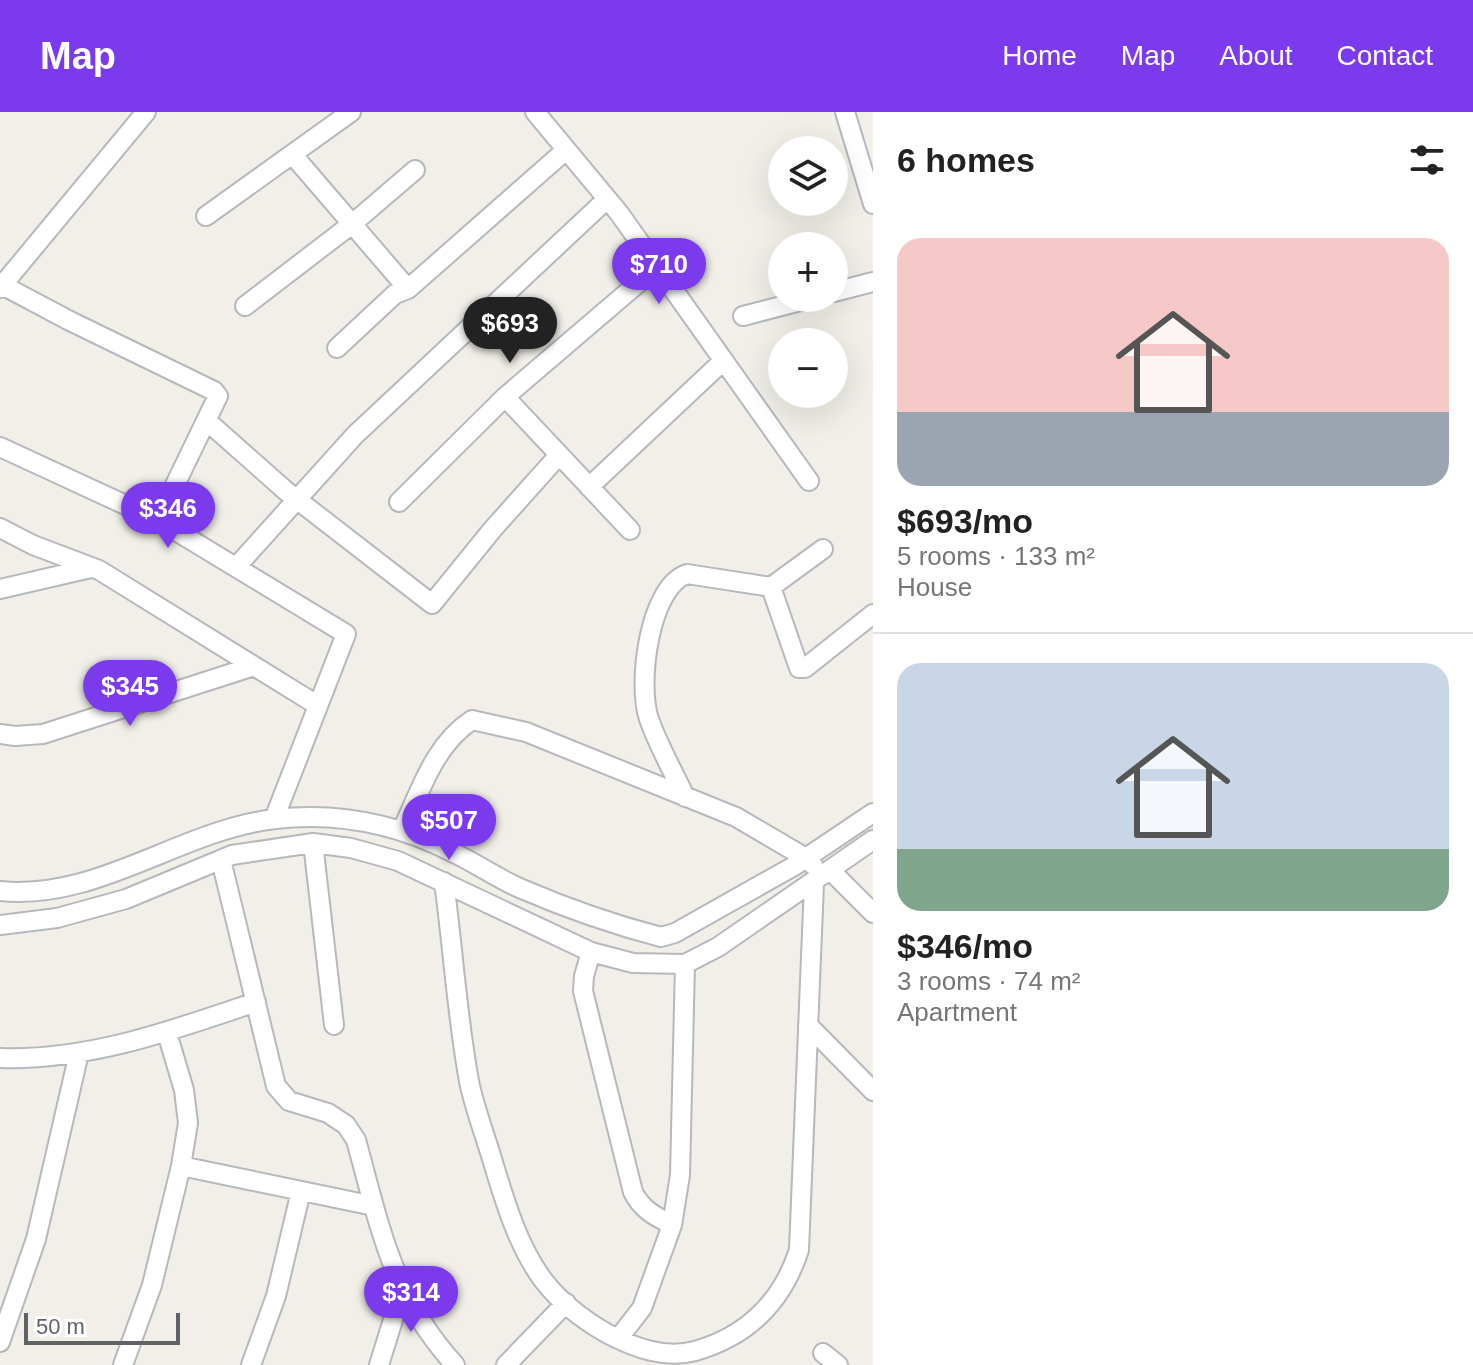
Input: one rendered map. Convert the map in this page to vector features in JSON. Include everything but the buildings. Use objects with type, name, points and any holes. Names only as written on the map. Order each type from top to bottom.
[{"type":"street","points":[[146,112],[1,286],[214,391],[218,396],[158,520]]},
{"type":"street","points":[[206,216],[351,112]]},
{"type":"street","points":[[535,112],[607,199],[809,481]]},
{"type":"street","points":[[845,112],[873,204]]},
{"type":"street","points":[[337,348],[395,294],[408,289],[566,150]]},
{"type":"street","points":[[292,154],[408,289]]},
{"type":"street","points":[[245,306],[352,224],[415,170]]},
{"type":"street","points":[[237,566],[355,435],[607,199]]},
{"type":"street","points":[[399,502],[505,397],[657,267]]},
{"type":"street","points":[[848,288],[873,282]]},
{"type":"street","points":[[743,316],[768,309]]},
{"type":"street","points":[[589,487],[723,361]]},
{"type":"street","points":[[505,397],[630,530]]},
{"type":"street","points":[[207,421],[296,499],[432,604],[559,455]]},
{"type":"street","points":[[0,447],[158,520],[346,634],[274,819]]},
{"type":"street","points":[[0,528],[33,545],[92,568],[317,705]]},
{"type":"street","points":[[685,797],[648,717],[644,684],[653,626],[668,587],[678,577],[687,574],[771,587],[823,549]]},
{"type":"street","points":[[0,589],[92,568]]},
{"type":"street","points":[[771,587],[799,668],[805,668],[873,614]]},
{"type":"street","points":[[0,734],[43,734],[254,666]]},
{"type":"street","points":[[402,830],[436,757],[453,732],[472,720],[526,732],[736,817],[806,858],[823,877],[873,913]]},
{"type":"street","points":[[0,891],[54,890],[119,871],[228,828],[274,819],[356,820],[402,830],[451,851],[520,888],[661,937],[675,933],[806,858],[873,813]]},
{"type":"street","points":[[2,931],[126,899],[232,855],[313,843],[351,848],[398,861],[591,952],[633,963],[685,964],[718,947],[873,840]]},
{"type":"street","points":[[313,843],[334,1025]]},
{"type":"street","points":[[221,860],[276,1086],[289,1101],[328,1113],[346,1125],[356,1140],[387,1253],[402,1291],[419,1319],[455,1365]]},
{"type":"street","points":[[444,882],[470,1083],[510,1219],[544,1281],[590,1324],[641,1349],[686,1353],[710,1346],[756,1321],[790,1276],[799,1250],[808,1025],[823,877]]},
{"type":"street","points":[[591,952],[583,991],[633,1192],[648,1213],[672,1225]]},
{"type":"street","points":[[618,1339],[642,1308],[672,1225],[680,1175],[685,964]]},
{"type":"street","points":[[0,1058],[79,1053],[167,1033],[256,1002]]},
{"type":"street","points":[[808,1025],[873,1091]]},
{"type":"street","points":[[123,1365],[152,1285],[181,1166],[188,1123],[184,1090],[167,1033]]},
{"type":"street","points":[[0,1342],[36,1239],[79,1053]]},
{"type":"street","points":[[181,1166],[374,1206]]},
{"type":"street","points":[[251,1365],[276,1296],[301,1191]]},
{"type":"street","points":[[379,1365],[402,1291]]},
{"type":"street","points":[[506,1365],[566,1303]]}]
